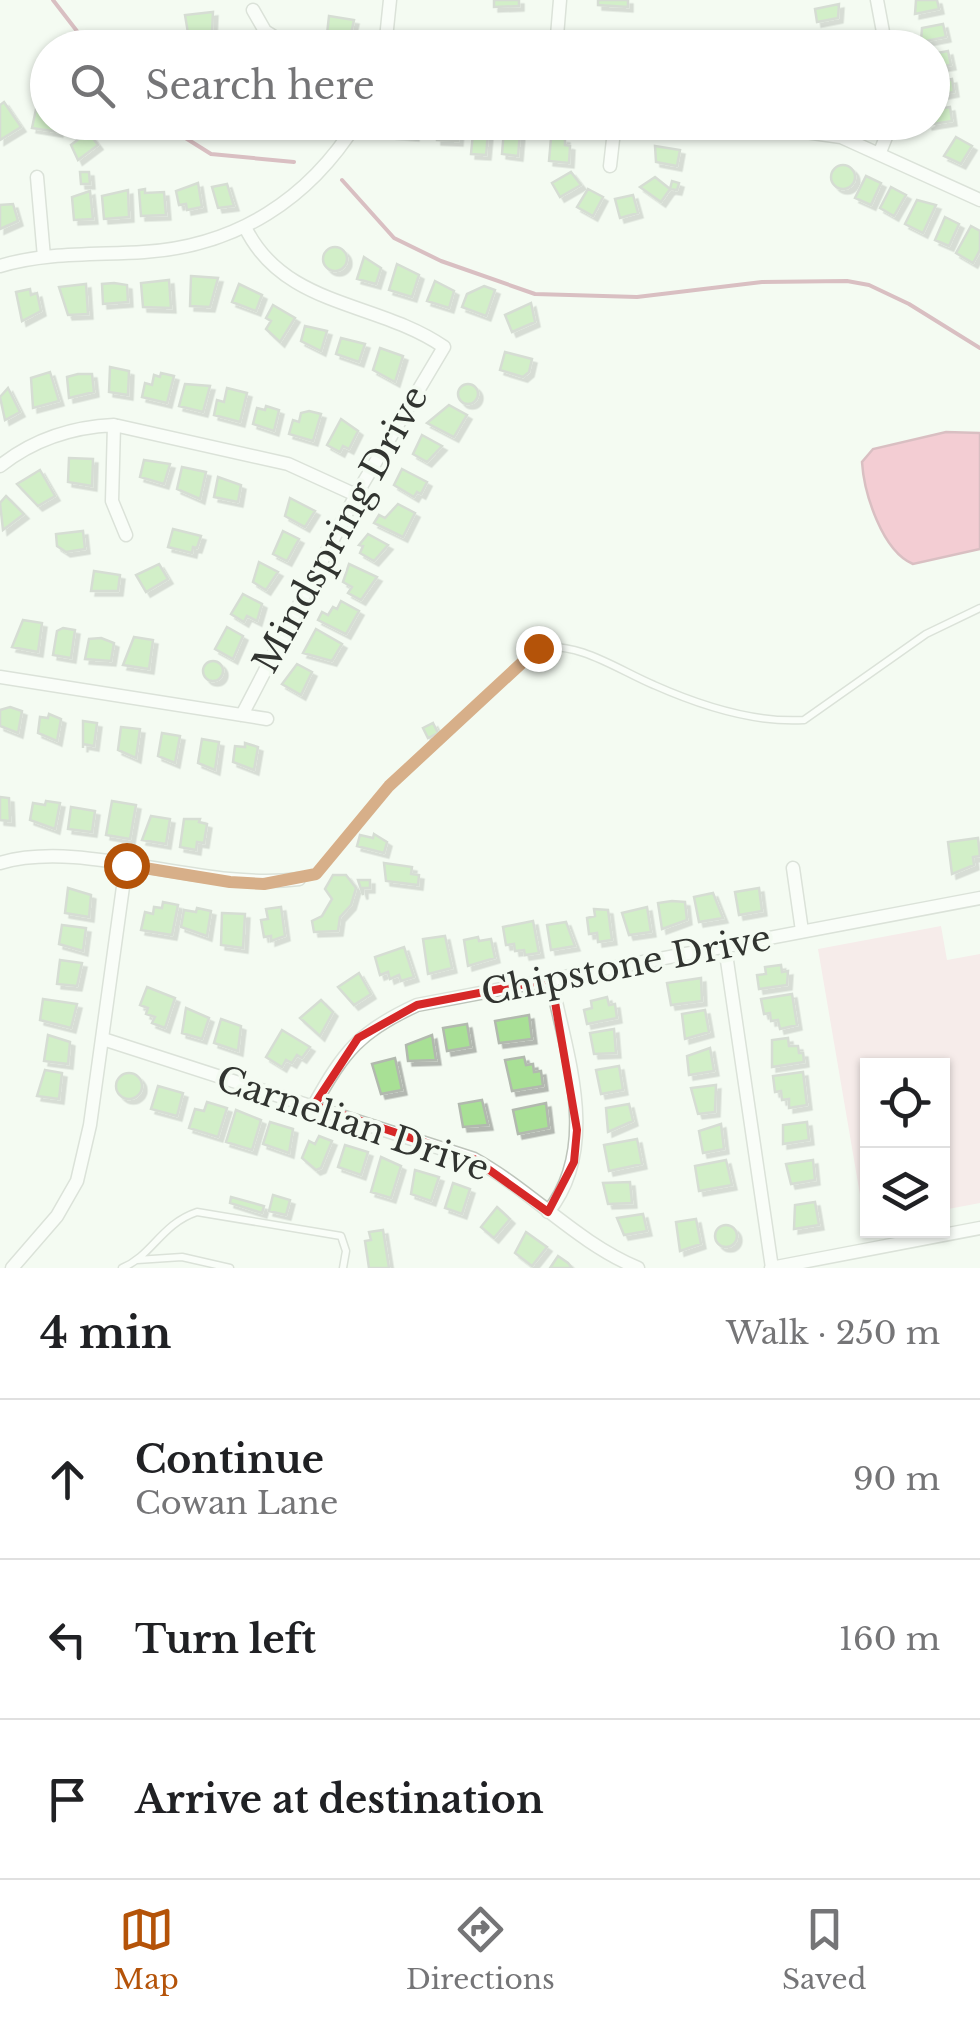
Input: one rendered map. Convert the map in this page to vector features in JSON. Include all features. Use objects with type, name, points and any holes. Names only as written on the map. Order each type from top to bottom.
[{"type":"street","points":[[387,30],[390,0]]},
{"type":"street","points":[[558,30],[560,0]]},
{"type":"street","points":[[877,0],[883,30]]},
{"type":"street","points":[[253,10],[264,30]]},
{"type":"street","points":[[0,266],[44,257],[150,252],[217,238],[245,227],[308,187],[343,140]]},
{"type":"street","points":[[610,166],[613,140]]},
{"type":"street","points":[[840,140],[880,152],[980,200]]},
{"type":"street","points":[[880,152],[885,140]]},
{"type":"street","points":[[37,177],[44,257]]},
{"type":"street","name":"Mindspring Drive","points":[[242,715],[356,494],[444,347],[427,335],[338,304],[286,278],[266,262],[245,227]]},
{"type":"street","points":[[114,424],[112,501],[126,535]]},
{"type":"street","points":[[0,466],[38,441],[64,432],[114,424],[288,464],[356,494]]},
{"type":"street","points":[[0,678],[267,720]]},
{"type":"street","points":[[0,863],[22,856],[53,857],[230,882],[299,878]]},
{"type":"street","points":[[12,1268],[57,1216],[78,1180],[103,1039],[126,865]]},
{"type":"street","points":[[793,868],[802,932]]},
{"type":"street","name":"Chipstone Drive","points":[[314,1105],[340,1058],[358,1038],[416,1005],[980,898]]},
{"type":"street","points":[[726,946],[772,1268],[980,1228]]},
{"type":"street","points":[[548,1212],[562,1194],[574,1162],[577,1130],[552,979]]},
{"type":"street","name":"Carnelian Drive","points":[[103,1039],[474,1159],[510,1179],[610,1256],[638,1268]]},
{"type":"lane","points":[[299,878],[316,874],[389,786],[538,648],[583,653],[711,705],[784,721],[804,720],[926,634],[980,608]]},
{"type":"lane","points":[[122,1268],[136,1260],[176,1220],[208,1212],[342,1236],[346,1251],[343,1268]]},
{"type":"lane","points":[[136,1260],[182,1256],[230,1268]]},
{"type":"highlighted area","points":[[551,979],[577,1130],[574,1162],[548,1212],[474,1159],[314,1105],[358,1038],[417,1005]]},
{"type":"shaded area","points":[[946,432],[980,433],[980,549],[913,564],[892,547],[877,520],[862,462],[873,449]]},
{"type":"shaded area","points":[[941,926],[947,960],[980,954],[980,1203],[950,1209],[950,1058],[860,1058],[860,1195],[818,949]]},
{"type":"building","points":[[494,0],[519,0],[519,6],[494,7]]},
{"type":"building","points":[[598,0],[628,0],[628,7],[598,5]]},
{"type":"building","points":[[916,0],[937,0],[939,9],[915,14]]},
{"type":"building","points":[[839,4],[838,18],[817,22],[815,9]]},
{"type":"building","points":[[213,12],[212,30],[188,30],[185,15]]},
{"type":"building","points":[[329,16],[354,20],[352,30],[327,30]]},
{"type":"building","points":[[943,24],[944,30],[922,30]]},
{"type":"building","points":[[4,102],[21,127],[0,140],[0,105]]},
{"type":"building","points":[[956,137],[972,146],[961,164],[944,156]]},
{"type":"building","points":[[78,140],[94,140],[98,145],[78,160],[71,145]]},
{"type":"building","points":[[472,140],[487,140],[486,155],[471,154]]},
{"type":"building","points":[[503,140],[519,140],[518,156],[502,154]]},
{"type":"building","points":[[551,140],[565,140],[565,145],[570,146],[569,163],[549,161]]},
{"type":"building","points":[[655,146],[680,150],[677,166],[656,162]]},
{"type":"building","points":[[843,165],[852,168],[852,186],[843,189],[834,186],[831,177],[834,168]]},
{"type":"building","points":[[80,172],[89,172],[90,184],[81,184]]},
{"type":"building","points":[[571,172],[581,185],[560,197],[552,183]]},
{"type":"building","points":[[866,176],[881,183],[871,205],[855,198]]},
{"type":"building","points":[[655,177],[670,189],[661,202],[640,187]]},
{"type":"building","points":[[198,183],[202,207],[187,210],[186,204],[179,205],[176,191]]},
{"type":"building","points":[[227,184],[234,206],[218,208],[212,187]]},
{"type":"building","points":[[891,187],[906,195],[894,216],[880,208]]},
{"type":"building","points":[[145,189],[145,193],[164,192],[166,215],[141,216],[139,190]]},
{"type":"building","points":[[588,189],[603,197],[593,216],[577,207]]},
{"type":"building","points":[[128,190],[129,217],[104,219],[102,196]]},
{"type":"building","points":[[90,191],[93,219],[74,220],[72,197]]},
{"type":"building","points":[[633,195],[638,213],[620,218],[615,199]]},
{"type":"building","points":[[917,200],[936,205],[923,233],[905,224]]},
{"type":"building","points":[[13,204],[18,221],[0,229],[0,205]]},
{"type":"building","points":[[945,217],[959,224],[949,246],[935,240]]},
{"type":"building","points":[[971,226],[980,231],[980,250],[973,263],[956,253]]},
{"type":"building","points":[[335,247],[344,250],[344,268],[335,271],[326,268],[323,259],[326,250]]},
{"type":"building","points":[[364,257],[381,268],[376,284],[357,279]]},
{"type":"building","points":[[397,264],[419,275],[412,297],[389,290]]},
{"type":"building","points":[[191,276],[218,278],[210,307],[190,306]]},
{"type":"building","points":[[169,280],[171,308],[143,307],[141,283]]},
{"type":"building","points":[[435,281],[454,291],[449,308],[427,301]]},
{"type":"building","points":[[86,284],[88,314],[68,315],[59,287]]},
{"type":"building","points":[[102,284],[127,285],[128,302],[103,304]]},
{"type":"building","points":[[239,284],[262,295],[256,311],[232,302]]},
{"type":"building","points":[[484,286],[495,290],[486,316],[462,307],[467,294]]},
{"type":"building","points":[[30,289],[31,295],[37,293],[41,311],[22,321],[16,292]]},
{"type":"building","points":[[531,303],[535,322],[512,332],[505,315]]},
{"type":"building","points":[[273,305],[295,318],[280,342],[266,329],[271,321],[266,318]]},
{"type":"building","points":[[305,326],[327,331],[321,351],[301,341]]},
{"type":"building","points":[[341,338],[365,344],[359,362],[336,354]]},
{"type":"building","points":[[380,348],[403,356],[395,382],[373,370]]},
{"type":"building","points":[[505,352],[532,359],[529,372],[523,377],[500,370]]},
{"type":"building","points":[[110,367],[129,371],[128,395],[109,392]]},
{"type":"building","points":[[50,372],[59,401],[33,408],[31,378]]},
{"type":"building","points":[[161,373],[174,376],[167,403],[142,397],[145,383],[152,385],[154,375],[160,377]]},
{"type":"building","points":[[92,374],[94,392],[69,398],[67,377]]},
{"type":"building","points":[[185,384],[210,386],[203,412],[179,406]]},
{"type":"building","points":[[468,384],[478,394],[468,404],[458,394]]},
{"type":"building","points":[[8,388],[20,412],[5,420],[0,397]]},
{"type":"building","points":[[227,388],[247,393],[240,422],[214,415],[217,400],[224,402]]},
{"type":"building","points":[[449,405],[467,415],[454,437],[427,423]]},
{"type":"building","points":[[266,406],[279,410],[274,431],[253,424],[257,408],[265,410]]},
{"type":"building","points":[[301,413],[321,414],[313,441],[289,434],[293,420],[299,422]]},
{"type":"building","points":[[341,419],[358,431],[349,449],[343,446],[340,452],[327,445]]},
{"type":"building","points":[[422,435],[442,446],[427,462],[413,454]]},
{"type":"building","points":[[69,458],[93,459],[92,486],[68,482]]},
{"type":"building","points":[[144,460],[170,464],[164,484],[140,477]]},
{"type":"building","points":[[182,467],[206,472],[200,499],[177,489]]},
{"type":"building","points":[[402,469],[427,482],[421,494],[417,492],[414,497],[394,485]]},
{"type":"building","points":[[40,470],[55,496],[38,506],[17,484]]},
{"type":"building","points":[[218,477],[241,485],[238,502],[214,497]]},
{"type":"building","points":[[6,496],[24,514],[3,530],[0,503]]},
{"type":"building","points":[[290,498],[315,511],[305,527],[285,516]]},
{"type":"building","points":[[398,504],[415,513],[403,537],[374,523],[379,515],[385,518]]},
{"type":"building","points":[[173,529],[201,536],[192,553],[168,547]]},
{"type":"building","points":[[83,531],[85,549],[66,552],[57,546],[56,534]]},
{"type":"building","points":[[283,531],[299,539],[287,561],[273,554]]},
{"type":"building","points":[[368,534],[388,545],[374,561],[360,553],[363,546],[359,545]]},
{"type":"building","points":[[259,562],[278,572],[266,590],[253,582]]},
{"type":"building","points":[[159,564],[168,579],[146,592],[136,575]]},
{"type":"building","points":[[349,564],[377,577],[361,600],[348,593],[352,587],[343,582]]},
{"type":"building","points":[[94,571],[120,575],[118,591],[91,591]]},
{"type":"building","points":[[243,594],[262,604],[257,621],[247,616],[244,622],[231,614]]},
{"type":"building","points":[[341,601],[359,611],[346,634],[318,620],[322,612],[328,615],[333,607],[337,609]]},
{"type":"building","points":[[23,620],[42,623],[38,652],[12,647]]},
{"type":"building","points":[[227,627],[243,636],[233,659],[215,649]]},
{"type":"building","points":[[316,629],[342,644],[332,661],[303,653]]},
{"type":"building","points":[[75,630],[71,658],[53,655],[57,631]]},
{"type":"building","points":[[134,637],[153,640],[149,669],[123,665]]},
{"type":"building","points":[[89,639],[114,643],[111,661],[85,659]]},
{"type":"building","points":[[213,661],[223,671],[213,681],[203,671]]},
{"type":"building","points":[[297,664],[312,672],[301,695],[282,684]]},
{"type":"building","points":[[10,707],[22,711],[18,733],[0,726],[0,710]]},
{"type":"building","points":[[49,714],[61,719],[57,741],[38,733],[40,717],[48,718]]},
{"type":"building","points":[[83,721],[97,723],[94,746],[83,744]]},
{"type":"building","points":[[433,723],[438,733],[428,738],[423,728]]},
{"type":"building","points":[[121,727],[140,729],[136,758],[118,750]]},
{"type":"building","points":[[162,733],[180,736],[175,763],[158,756]]},
{"type":"building","points":[[202,739],[219,742],[215,770],[198,763]]},
{"type":"building","points":[[245,743],[258,747],[254,770],[233,762],[235,746],[245,747]]},
{"type":"building","points":[[0,797],[9,798],[10,821],[0,820]]},
{"type":"building","points":[[46,801],[60,803],[55,829],[30,820],[33,803],[45,805]]},
{"type":"building","points":[[112,801],[136,805],[130,839],[106,835]]},
{"type":"building","points":[[71,807],[95,811],[92,832],[68,829]]},
{"type":"building","points":[[151,816],[170,819],[166,844],[142,840]]},
{"type":"building","points":[[184,819],[200,819],[199,822],[207,824],[204,843],[197,842],[196,850],[180,847]]},
{"type":"building","points":[[374,834],[387,842],[384,853],[357,846],[360,835],[373,838]]},
{"type":"building","points":[[978,838],[980,856],[973,857],[974,865],[952,874],[948,842]]},
{"type":"building","points":[[384,863],[412,867],[411,874],[419,875],[418,885],[386,881]]},
{"type":"building","points":[[333,875],[346,875],[356,888],[351,905],[340,917],[338,931],[314,932],[312,921],[322,916],[332,899],[325,889]]},
{"type":"building","points":[[358,880],[370,880],[370,888],[363,888],[363,895]]},
{"type":"building","points":[[68,888],[91,895],[89,917],[65,913]]},
{"type":"building","points":[[759,888],[762,911],[739,915],[735,892]]},
{"type":"building","points":[[713,893],[723,918],[699,922],[694,897]]},
{"type":"building","points":[[163,902],[178,905],[172,935],[141,930],[145,912],[153,914],[154,907],[162,908]]},
{"type":"building","points":[[685,902],[687,920],[662,929],[658,903]]},
{"type":"building","points":[[281,907],[285,936],[271,941],[271,936],[264,937],[261,920],[268,919],[266,909]]},
{"type":"building","points":[[647,907],[651,932],[629,935],[622,913]]},
{"type":"building","points":[[197,908],[211,911],[207,936],[181,927],[184,910],[196,912]]},
{"type":"building","points":[[594,909],[608,910],[612,940],[598,942],[597,933],[589,934],[587,918],[595,916]]},
{"type":"building","points":[[222,913],[245,914],[243,948],[221,945]]},
{"type":"building","points":[[533,921],[539,953],[525,955],[524,950],[515,951],[514,944],[506,945],[503,927]]},
{"type":"building","points":[[566,922],[575,946],[551,950],[547,925]]},
{"type":"building","points":[[62,925],[86,928],[83,951],[59,944]]},
{"type":"building","points":[[445,936],[452,968],[428,974],[423,939]]},
{"type":"building","points":[[478,937],[479,941],[491,939],[495,958],[468,966],[464,940]]},
{"type":"building","points":[[404,947],[414,977],[401,981],[399,975],[390,979],[388,972],[380,975],[375,957]]},
{"type":"building","points":[[60,960],[82,963],[77,986],[57,984]]},
{"type":"building","points":[[781,965],[782,972],[788,971],[787,985],[759,989],[757,975],[766,974],[765,967]]},
{"type":"building","points":[[359,973],[371,994],[354,1005],[338,987]]},
{"type":"building","points":[[701,978],[702,1001],[671,1005],[667,983]]},
{"type":"building","points":[[147,987],[175,998],[165,1028],[152,1023],[155,1017],[146,1014],[148,1008],[140,1005]]},
{"type":"building","points":[[792,994],[797,1025],[780,1029],[778,1020],[771,1021],[770,1013],[764,1014],[761,999]]},
{"type":"building","points":[[607,997],[609,1005],[615,1004],[617,1018],[587,1024],[584,1010],[592,1008],[591,1001]]},
{"type":"building","points":[[43,999],[77,1004],[71,1028],[40,1020]]},
{"type":"building","points":[[321,1000],[333,1012],[320,1036],[300,1018]]},
{"type":"building","points":[[186,1008],[209,1018],[202,1039],[182,1033]]},
{"type":"building","points":[[705,1010],[709,1032],[685,1039],[682,1014]]},
{"type":"building","points":[[529,1015],[532,1039],[499,1043],[495,1021]]},
{"type":"building","points":[[221,1019],[241,1026],[238,1051],[214,1043]]},
{"type":"building","points":[[467,1024],[471,1047],[447,1051],[443,1028]]},
{"type":"building","points":[[614,1029],[616,1053],[594,1054],[590,1033]]},
{"type":"building","points":[[282,1030],[310,1047],[302,1058],[297,1055],[292,1063],[286,1060],[282,1067],[266,1057]]},
{"type":"building","points":[[48,1035],[70,1042],[68,1064],[44,1061]]},
{"type":"building","points":[[432,1035],[436,1060],[408,1061],[406,1045]]},
{"type":"building","points":[[788,1038],[789,1046],[798,1046],[799,1053],[803,1053],[804,1062],[772,1067],[772,1040]]},
{"type":"building","points":[[710,1048],[714,1071],[689,1075],[687,1056]]},
{"type":"building","points":[[524,1057],[526,1065],[533,1064],[534,1072],[541,1071],[543,1086],[512,1091],[505,1060]]},
{"type":"building","points":[[395,1058],[402,1090],[381,1094],[372,1064]]},
{"type":"building","points":[[619,1066],[623,1090],[601,1094],[596,1070]]},
{"type":"building","points":[[45,1070],[62,1073],[59,1099],[37,1096]]},
{"type":"building","points":[[803,1072],[807,1105],[789,1108],[789,1099],[782,1100],[781,1091],[775,1092],[773,1076]]},
{"type":"building","points":[[129,1073],[138,1077],[142,1086],[138,1095],[129,1099],[120,1095],[116,1086],[120,1077]]},
{"type":"building","points":[[716,1085],[715,1112],[698,1114],[691,1088]]},
{"type":"building","points":[[158,1086],[183,1093],[177,1116],[151,1109]]},
{"type":"building","points":[[482,1100],[488,1125],[463,1127],[459,1104]]},
{"type":"building","points":[[207,1102],[227,1108],[218,1137],[189,1128],[195,1109],[204,1111]]},
{"type":"building","points":[[546,1103],[549,1128],[518,1134],[513,1110]]},
{"type":"building","points":[[629,1104],[633,1121],[608,1132],[606,1108]]},
{"type":"building","points":[[236,1110],[261,1120],[252,1150],[226,1142]]},
{"type":"building","points":[[270,1122],[293,1129],[289,1153],[263,1144]]},
{"type":"building","points":[[807,1122],[809,1140],[783,1144],[783,1125]]},
{"type":"building","points":[[721,1124],[724,1149],[703,1153],[699,1131]]},
{"type":"building","points":[[319,1136],[332,1141],[321,1168],[316,1170],[302,1158],[309,1141],[315,1144]]},
{"type":"building","points":[[637,1139],[642,1164],[609,1171],[604,1145]]},
{"type":"building","points":[[345,1145],[368,1152],[361,1175],[338,1167]]},
{"type":"building","points":[[381,1157],[401,1166],[391,1198],[371,1192]]},
{"type":"building","points":[[726,1160],[732,1185],[699,1191],[695,1166]]},
{"type":"building","points":[[813,1160],[815,1180],[791,1184],[786,1164]]},
{"type":"building","points":[[415,1170],[439,1177],[431,1201],[411,1194]]},
{"type":"building","points":[[630,1182],[632,1203],[608,1204],[603,1183]]},
{"type":"building","points":[[453,1183],[470,1189],[462,1214],[445,1208]]},
{"type":"building","points":[[273,1195],[290,1200],[286,1215],[269,1211]]},
{"type":"building","points":[[231,1197],[264,1206],[262,1213],[230,1203]]},
{"type":"building","points":[[815,1202],[819,1225],[794,1229],[795,1205]]},
{"type":"building","points":[[497,1207],[510,1219],[494,1238],[481,1227]]},
{"type":"building","points":[[643,1214],[647,1231],[624,1235],[617,1218]]},
{"type":"building","points":[[696,1219],[701,1244],[680,1251],[676,1222]]},
{"type":"building","points":[[726,1225],[734,1228],[734,1244],[726,1247],[718,1244],[715,1236],[718,1228]]},
{"type":"building","points":[[383,1230],[389,1268],[369,1268],[365,1241],[371,1240],[369,1232]]},
{"type":"building","points":[[526,1232],[547,1247],[532,1266],[515,1253]]},
{"type":"building","points":[[558,1256],[568,1263],[572,1268],[550,1268]]},
{"type":"waterway","points":[[53,0],[76,30]]},
{"type":"waterway","points":[[189,140],[211,154],[294,162]]},
{"type":"waterway","points":[[342,180],[394,238],[441,261],[535,294],[637,297],[762,282],[847,281],[869,285],[909,304],[980,348]]},
{"type":"route","points":[[126,865],[264,884],[316,874],[389,786],[466,720],[524,656],[538,648]]}]
